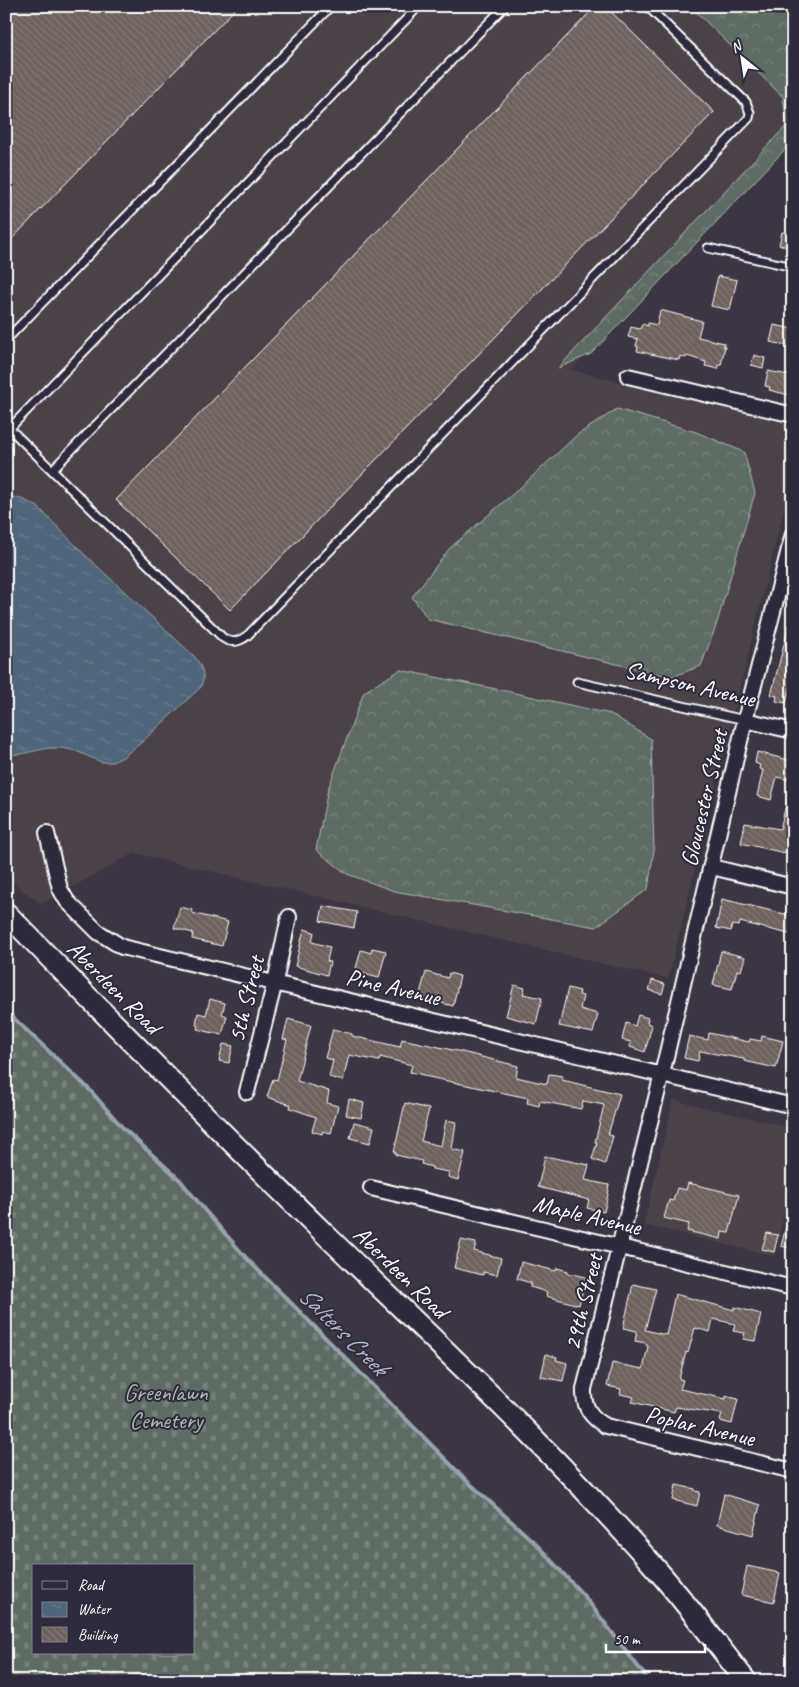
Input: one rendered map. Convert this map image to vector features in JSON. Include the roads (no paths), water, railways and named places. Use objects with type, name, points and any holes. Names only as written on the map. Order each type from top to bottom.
[{"type":"main road","name":"Aberdeen Road","points":[[6,913],[314,1223],[520,1423],[658,1570],[746,1681]]},
{"type":"street","points":[[628,376],[793,415]]},
{"type":"street","name":"Gloucester Street","points":[[662,1074],[745,720],[788,574],[793,534]]},
{"type":"street","name":"Sampson Avenue","points":[[745,720],[793,731]]},
{"type":"street","name":"Pine Avenue","points":[[47,833],[63,895],[86,921],[108,939],[122,946],[793,1106]]},
{"type":"street","points":[[712,867],[793,887]]},
{"type":"street","name":"5th Street","points":[[247,1092],[289,917]]},
{"type":"street","name":"29th Street","points":[[597,1422],[586,1407],[584,1389],[662,1074]]},
{"type":"street","name":"Maple Avenue","points":[[371,1188],[793,1288]]},
{"type":"street","name":"Poplar Avenue","points":[[597,1422],[606,1426],[793,1471]]},
{"type":"lane","points":[[6,340],[331,6]]},
{"type":"lane","points":[[419,6],[8,430],[52,470],[223,638],[234,642],[242,640],[247,636],[749,118],[750,113],[746,102],[647,6]]},
{"type":"lane","points":[[52,470],[505,6]]},
{"type":"lane","points":[[708,248],[793,267]]},
{"type":"lane","name":"Sampson Avenue","points":[[577,682],[745,720]]},
{"type":"water","points":[[6,497],[22,499],[38,507],[84,554],[195,657],[201,668],[203,678],[201,687],[142,742],[123,757],[112,762],[101,762],[76,751],[62,748],[48,748],[6,755]]},
{"type":"waterway","name":"Salters Creek","points":[[6,1011],[89,1089],[123,1128],[180,1180],[249,1261],[466,1480],[536,1544],[585,1597],[649,1681]]},
{"type":"park label","name":"Greenlawn Cemetery","points":[[166,1406]]}]
